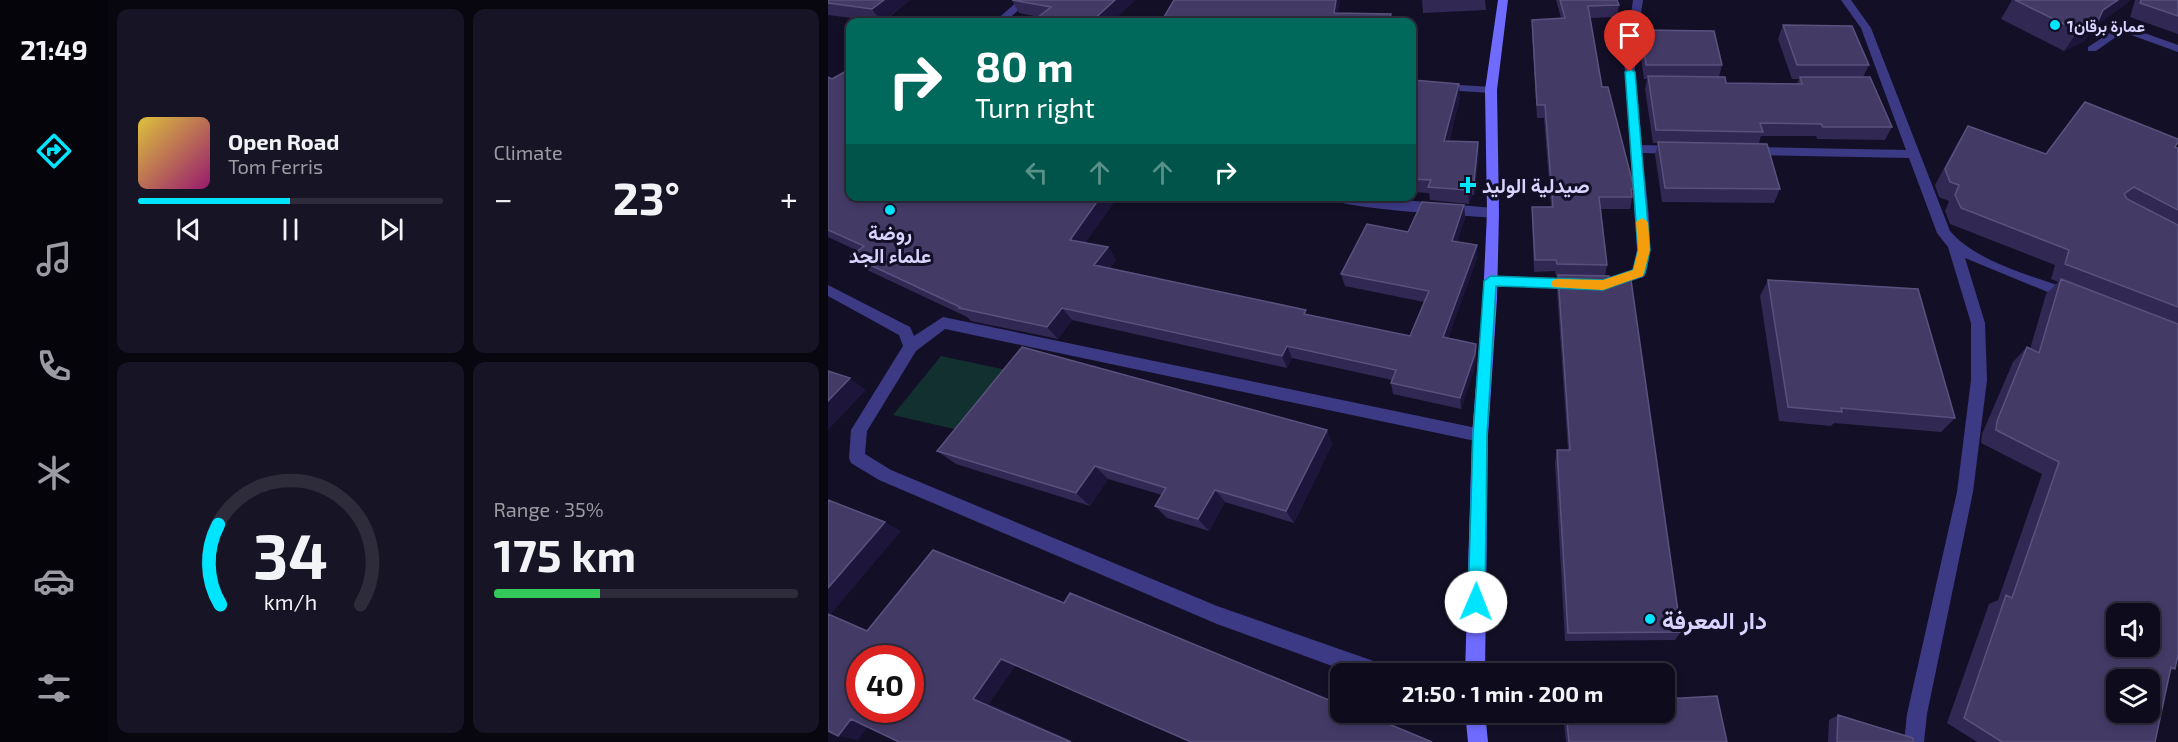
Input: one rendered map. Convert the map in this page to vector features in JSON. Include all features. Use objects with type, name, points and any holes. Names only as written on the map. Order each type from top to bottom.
[{"type":"street","points":[[1004,18],[1025,0]]},
{"type":"street","points":[[1475,663],[1480,435],[1491,281],[1491,90],[1503,0]]},
{"type":"street","points":[[1491,281],[1603,285],[1639,273],[1644,250],[1636,149],[1637,84],[1629,59],[1638,0]]},
{"type":"street","points":[[1846,0],[1866,28],[1881,85],[1944,233],[1954,244],[1984,262],[2081,299]]},
{"type":"street","points":[[2092,49],[2122,27],[2178,49]]},
{"type":"street","points":[[1416,85],[1491,90]]},
{"type":"street","points":[[1636,149],[1694,150]]},
{"type":"street","points":[[1740,151],[1912,154]]},
{"type":"street","points":[[1358,201],[1492,213]]},
{"type":"street","points":[[1914,742],[1917,714],[1965,492],[1979,380],[1978,323],[1954,244]]},
{"type":"street","points":[[828,290],[905,331],[910,347]]},
{"type":"street","points":[[1351,663],[1217,615],[885,475],[857,458],[859,430],[910,347],[943,323],[1480,435]]},
{"type":"street","points":[[1476,723],[1478,742]]},
{"type":"green space","points":[[941,356],[1020,373],[976,434],[893,415]]},
{"type":"building","points":[[828,0],[884,0],[872,9],[828,3]]},
{"type":"building","points":[[1012,0],[1115,0],[1095,18],[1037,18],[1051,7]]},
{"type":"building","points":[[1174,0],[1336,0],[1334,13],[1391,14],[1390,18],[1163,18]]},
{"type":"building","points":[[1560,0],[1617,0],[1619,5],[1588,6],[1602,87],[1608,87],[1634,188],[1631,189],[1632,197],[1599,197],[1607,265],[1557,264],[1556,260],[1535,260],[1532,207],[1553,207],[1545,105],[1537,105],[1532,20],[1565,18]]},
{"type":"building","points":[[2015,0],[2118,0],[2103,10],[2098,21],[2078,31]]},
{"type":"building","points":[[2141,0],[2178,0],[2178,16],[2140,3]]},
{"type":"building","points":[[1783,25],[1852,26],[1869,65],[1797,65]]},
{"type":"building","points":[[1641,30],[1714,31],[1722,65],[1646,65]]},
{"type":"building","points":[[846,71],[846,201],[1097,201],[1070,240],[1108,247],[1094,265],[1306,310],[1304,314],[1410,336],[1429,291],[1341,274],[1367,224],[1408,232],[1422,202],[1464,205],[1452,241],[1477,245],[1443,337],[1476,344],[1475,354],[1460,398],[1391,383],[1396,370],[1287,346],[1282,356],[1062,308],[1047,327],[959,308],[851,256],[864,246],[828,230],[828,77],[832,79]]},
{"type":"building","points":[[1648,76],[1725,77],[1726,83],[1802,84],[1800,77],[1870,77],[1892,127],[1823,127],[1821,124],[1760,123],[1763,132],[1656,130]]},
{"type":"building","points":[[1416,80],[1459,84],[1444,141],[1478,142],[1474,182],[1471,181],[1468,190],[1428,187],[1431,180],[1416,179]]},
{"type":"building","points":[[2085,102],[2178,139],[2175,147],[2178,148],[2178,210],[2134,187],[2124,194],[2127,199],[2178,225],[2178,307],[2065,264],[2069,250],[1961,208],[1955,195],[1959,185],[1950,182],[1945,169],[1968,126],[2046,154]]},
{"type":"building","points":[[1658,142],[1767,144],[1780,189],[1665,188]]},
{"type":"building","points":[[1558,275],[1609,276],[1610,280],[1631,280],[1681,632],[1568,633],[1557,450],[1570,450]]},
{"type":"building","points":[[2061,279],[2178,324],[2178,655],[2175,669],[2171,667],[2160,719],[2160,669],[2106,669],[2106,723],[2159,723],[2155,742],[2002,742],[1964,718],[2006,595],[2012,598],[2059,462],[1996,430],[1997,421],[2027,347],[2039,353]]},
{"type":"building","points":[[1768,280],[1918,289],[1955,418],[1841,408],[1842,412],[1788,407]]},
{"type":"building","points":[[1022,347],[1327,430],[1286,511],[1215,490],[1198,519],[1155,506],[1166,488],[1095,466],[1076,493],[937,451]]},
{"type":"building","points":[[828,371],[850,378],[828,401]]},
{"type":"building","points":[[828,500],[885,522],[828,588]]},
{"type":"building","points":[[933,550],[1064,603],[1070,593],[1330,700],[1330,723],[1386,723],[1432,742],[1191,742],[1001,659],[973,699],[1071,742],[899,742],[859,723],[924,723],[924,645],[846,645],[846,723],[848,723],[838,736],[828,731],[828,614],[867,631]]},
{"type":"building","points":[[1717,696],[1727,742],[1569,742],[1567,723],[1675,723],[1675,698]]},
{"type":"building","points":[[1838,715],[1913,738],[1913,742],[1837,742]]},
{"type":"slow traffic","points":[[1557,283],[1603,285],[1639,273],[1644,250],[1642,222]]},
{"type":"place","name":"1عمارة برقان","points":[[2055,25]]},
{"type":"place","name":"صيدلية الوليد","points":[[1468,185]]},
{"type":"place","name":"روضة علماء الجد","points":[[890,210]]},
{"type":"place","name":"دار المعرفة","points":[[1650,619]]},
{"type":"route","points":[[1476,602],[1480,435],[1491,281],[1603,285],[1639,273],[1644,250],[1630,72]]}]
